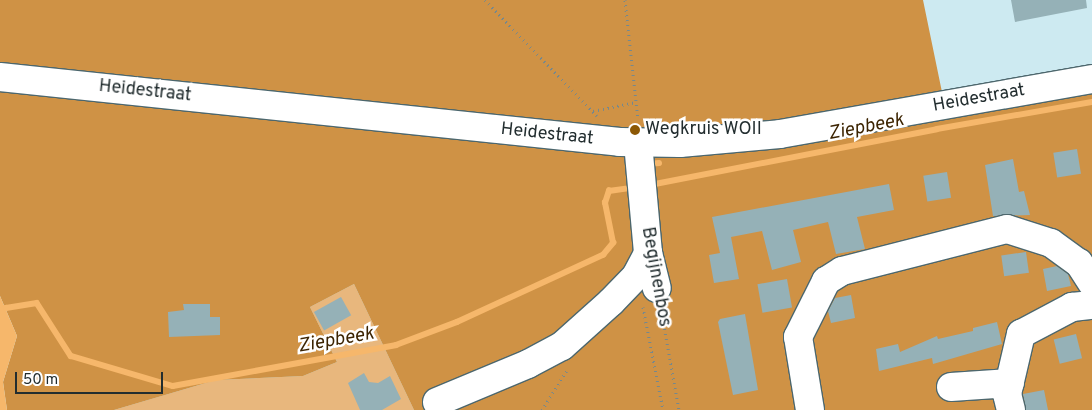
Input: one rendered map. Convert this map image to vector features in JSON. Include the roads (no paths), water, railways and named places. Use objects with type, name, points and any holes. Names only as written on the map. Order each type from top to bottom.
[{"type":"street","name":"Heidestraat","points":[[0,77],[638,143],[722,140],[780,134],[1092,79]]},
{"type":"street","name":"Begijnenbos","points":[[437,402],[528,364],[562,346],[611,302],[636,276],[652,271],[638,143]]},
{"type":"street","points":[[810,410],[798,337],[826,281],[842,271],[1007,229],[1051,243],[1079,263],[1092,283]]},
{"type":"street","points":[[951,388],[1010,397],[1021,334],[1072,307],[1092,305]]},
{"type":"waterway","name":"Ziepbeek","points":[[650,185],[937,129],[1092,102]]},
{"type":"waterway","points":[[648,164],[659,163]]},
{"type":"waterway","name":"Ziepbeek","points":[[0,312],[6,308],[37,303],[71,356],[173,386],[396,345],[457,322],[603,255],[613,243],[605,203],[609,191],[631,188]]},
{"type":"place","name":"Wegkruis WOII","points":[[635,130]]}]
